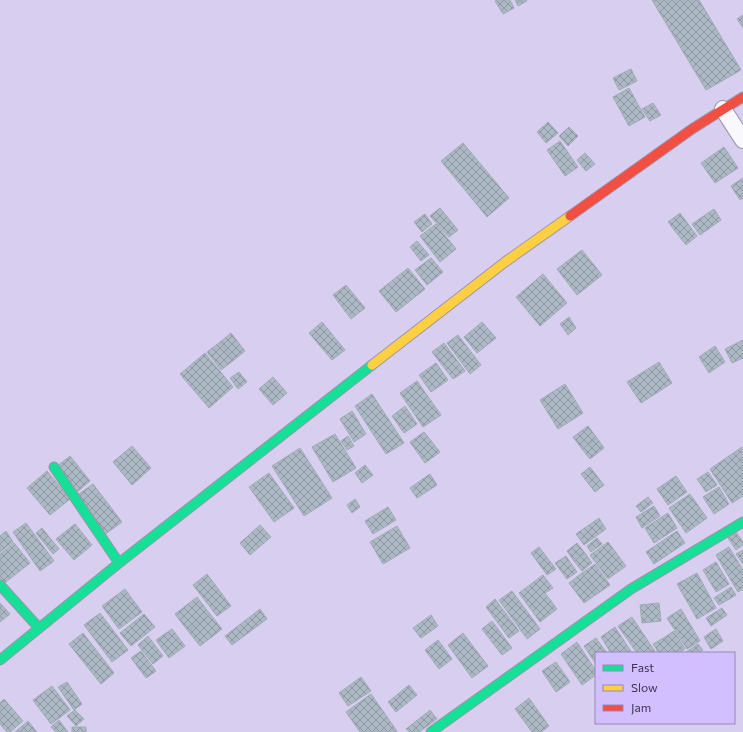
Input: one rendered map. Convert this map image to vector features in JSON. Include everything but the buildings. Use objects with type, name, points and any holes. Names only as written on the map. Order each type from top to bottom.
[{"type":"main road","points":[[0,660],[119,563],[505,262],[692,129],[743,97]]},
{"type":"main road","points":[[54,467],[119,563]]},
{"type":"main road","points":[[431,732],[631,589],[743,522]]},
{"type":"main road","points":[[0,585],[39,628]]},
{"type":"street","points":[[723,109],[743,140]]},
{"type":"traffic: fast","points":[[0,660],[119,563],[372,365]]},
{"type":"traffic: fast","points":[[54,467],[119,563]]},
{"type":"traffic: fast","points":[[431,732],[631,589],[743,522]]},
{"type":"traffic: fast","points":[[0,585],[39,628]]},
{"type":"traffic: slow","points":[[372,365],[505,262],[570,216]]},
{"type":"traffic: jam","points":[[570,216],[692,129],[743,97]]}]
